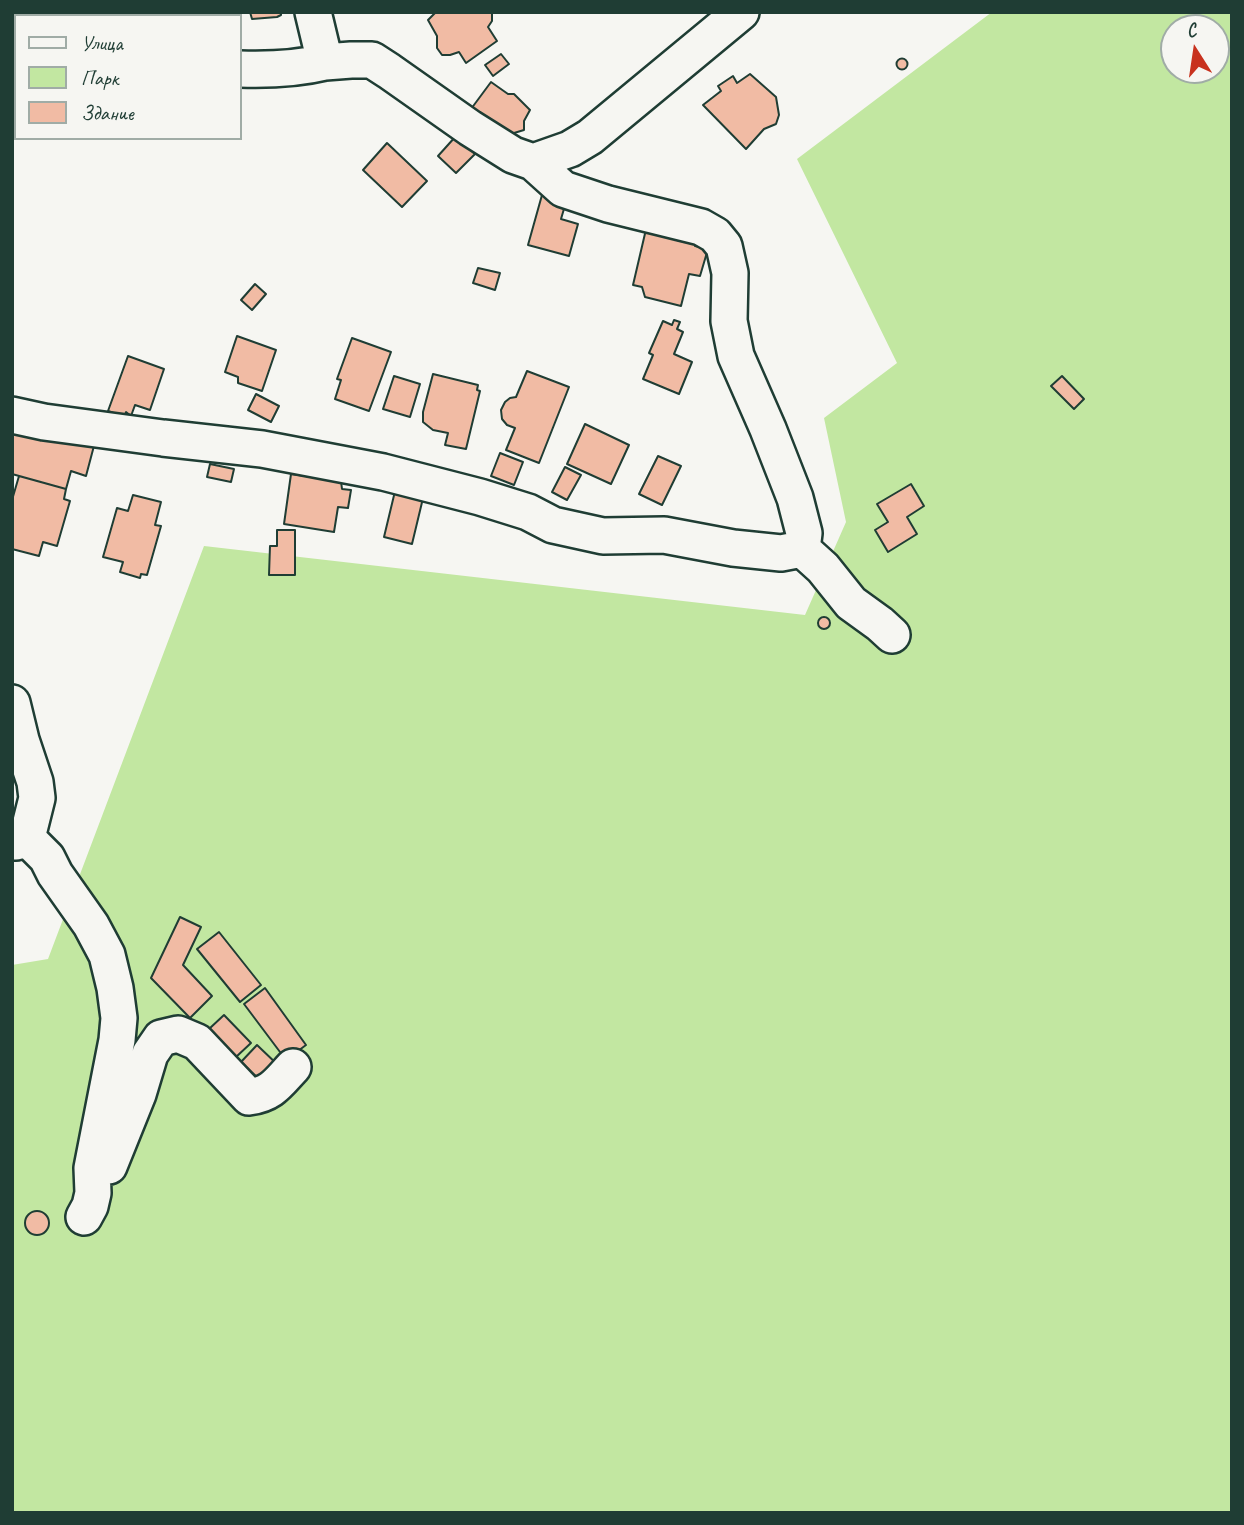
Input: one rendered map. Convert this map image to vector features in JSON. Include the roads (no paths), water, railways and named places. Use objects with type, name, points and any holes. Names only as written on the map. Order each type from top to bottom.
[{"type":"street","points":[[313,12],[325,62]]},
{"type":"street","points":[[563,189],[555,172],[555,161],[590,137],[741,12]]},
{"type":"street","points":[[242,69],[273,70],[325,62],[372,61],[513,155],[533,162],[563,189],[608,204],[701,227],[715,235],[724,246],[730,273],[729,321],[736,356],[795,498],[804,533],[802,549]]},
{"type":"street","points":[[533,162],[570,149]]},
{"type":"street","points":[[12,415],[136,435],[262,449],[383,472],[480,497],[528,512],[553,524],[603,536],[664,536],[781,553],[802,549]]},
{"type":"street","points":[[802,549],[823,568],[851,603],[892,635]]},
{"type":"street","points":[[12,703],[35,782],[37,798],[20,840],[47,858],[91,925],[107,955],[115,988],[119,1018],[117,1040],[93,1159],[93,1193],[87,1212],[101,1194],[106,1171],[138,1094],[150,1054],[161,1038],[178,1034],[197,1042],[249,1097],[263,1095],[293,1067]]}]
